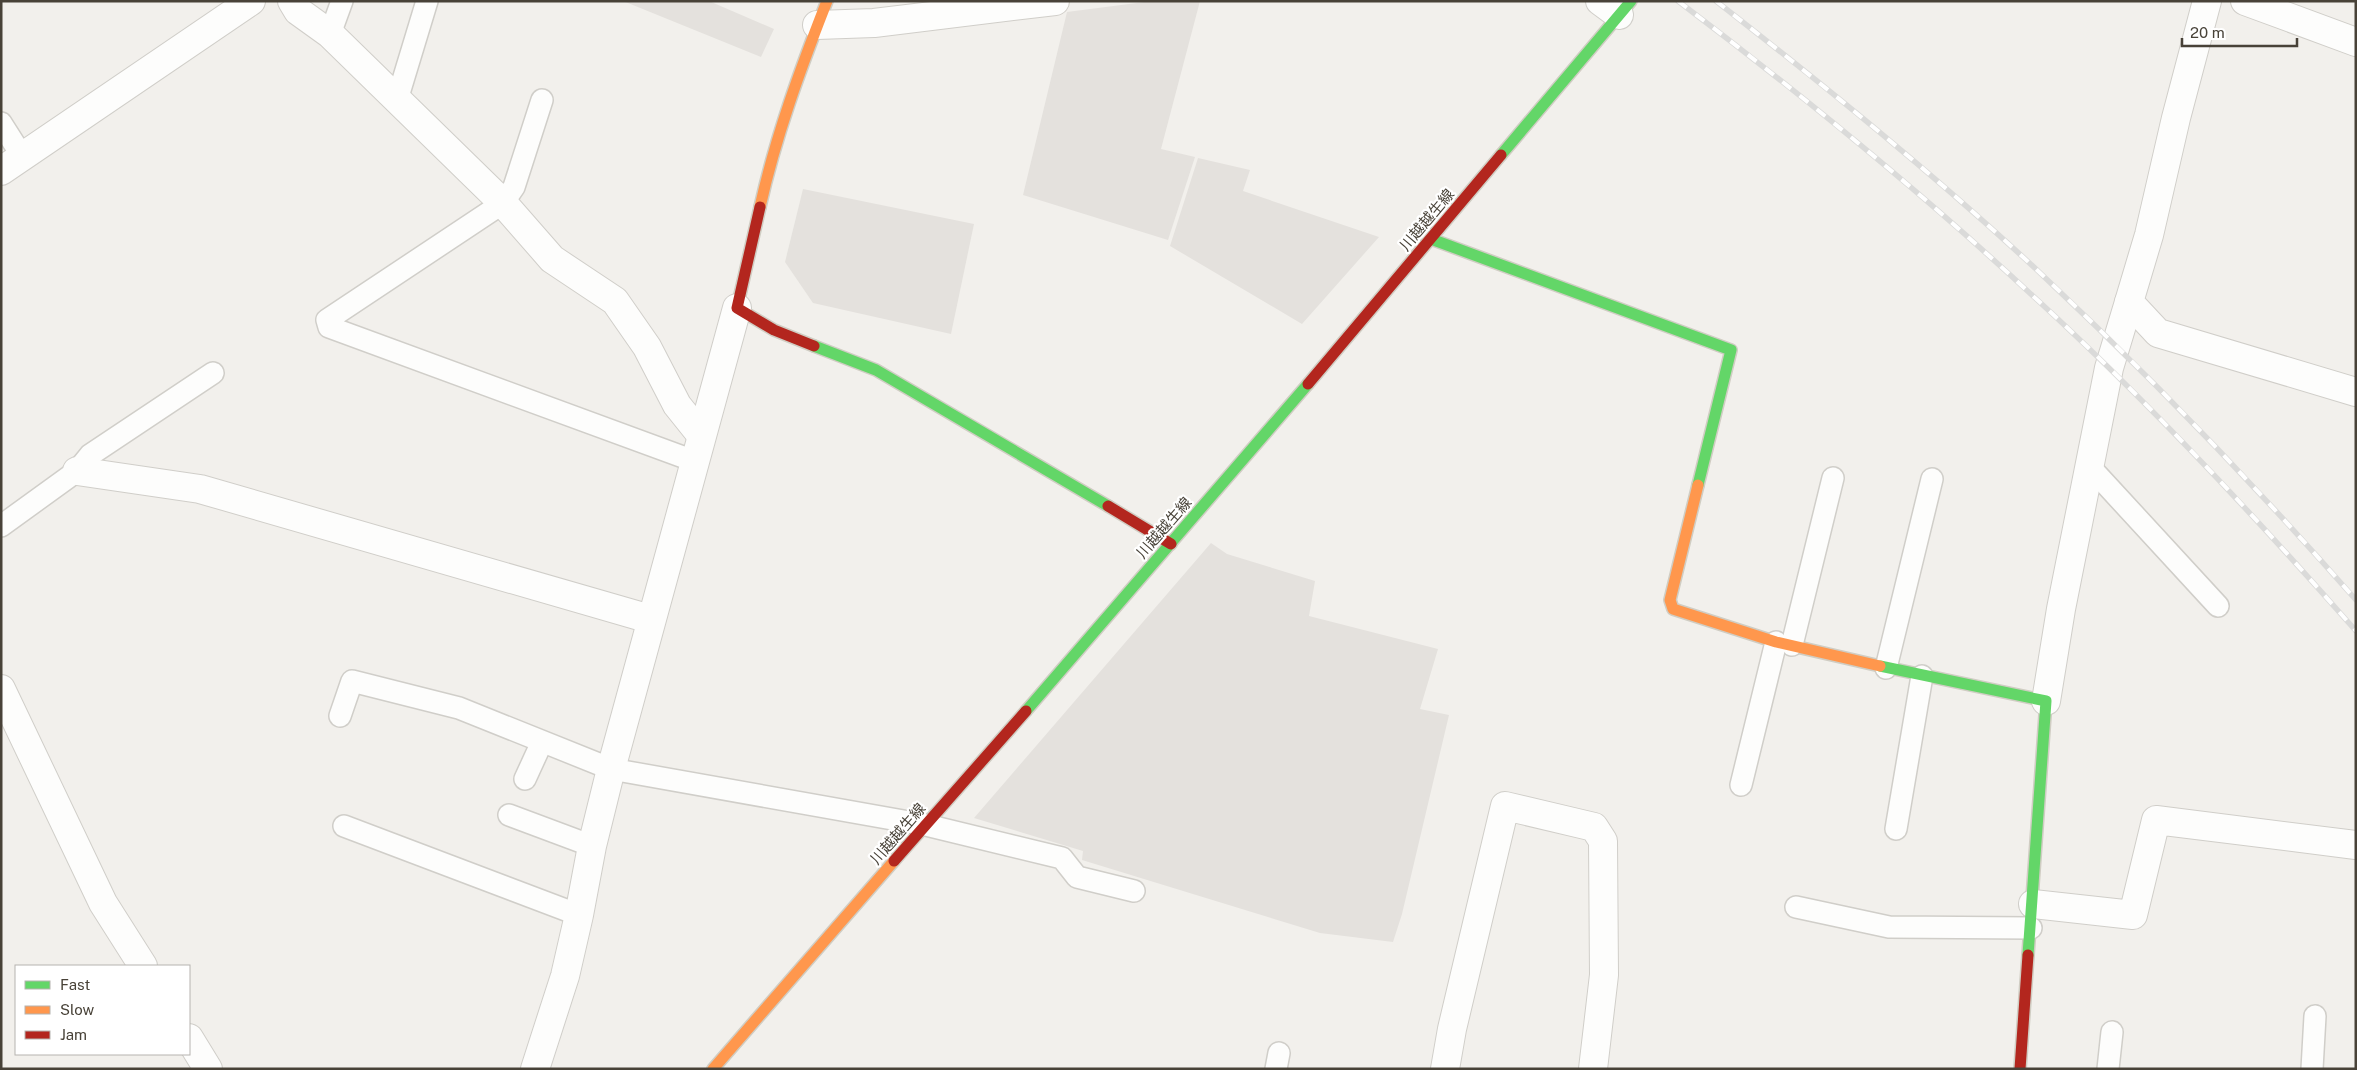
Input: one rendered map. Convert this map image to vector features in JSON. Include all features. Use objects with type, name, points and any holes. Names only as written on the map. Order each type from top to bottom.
[{"type":"street","points":[[12,164],[251,1]]},
{"type":"street","points":[[292,1],[298,11],[330,34],[503,203],[552,259],[615,301],[647,347],[698,448]]},
{"type":"street","points":[[535,1069],[565,976],[592,846],[611,769],[650,619],[737,308],[772,153],[822,13],[874,22],[1055,1]]},
{"type":"street","points":[[2245,1],[2356,42]]},
{"type":"street","points":[[2020,1069],[2046,702],[2061,609],[2109,368],[2149,235],[2200,3]]},
{"type":"street","name":"川越越生線","points":[[713,1069],[1171,544],[1432,239],[1617,6]]},
{"type":"street","points":[[1432,239],[1732,350],[1670,600],[1673,610],[1784,643],[1886,668],[2046,702]]},
{"type":"street","points":[[2129,302],[2158,333],[2356,392]]},
{"type":"street","points":[[737,308],[774,330],[876,370],[1029,458],[1171,544]]},
{"type":"street","points":[[77,471],[200,488],[650,619]]},
{"type":"street","points":[[4,702],[103,903],[142,965]]},
{"type":"street","points":[[1445,1069],[1452,1029],[1505,806],[1594,827],[1603,841],[1604,976],[1593,1069]]},
{"type":"street","points":[[2032,916],[2133,915],[2156,820],[2356,845]]},
{"type":"street","points":[[190,1040],[208,1069]]},
{"type":"lane","points":[[330,34],[342,1]]},
{"type":"lane","points":[[397,100],[427,1]]},
{"type":"lane","points":[[542,100],[514,187],[503,203],[327,320],[329,327],[698,448]]},
{"type":"lane","points":[[1,123],[12,164]]},
{"type":"lane","points":[[1,526],[77,471],[90,454],[213,372]]},
{"type":"lane","points":[[2090,467],[2218,606]]},
{"type":"lane","points":[[1741,785],[1833,478]]},
{"type":"lane","points":[[1886,668],[1932,479]]},
{"type":"lane","points":[[1896,829],[1922,676]]},
{"type":"lane","points":[[340,716],[352,681],[458,708],[611,769],[926,825],[1062,858],[1077,878],[1134,890]]},
{"type":"lane","points":[[525,779],[542,742]]},
{"type":"lane","points":[[509,815],[592,846]]},
{"type":"lane","points":[[344,826],[579,915]]},
{"type":"lane","points":[[1796,908],[1889,927],[2032,916]]},
{"type":"lane","points":[[2312,1069],[2315,1016]]},
{"type":"lane","points":[[2108,1069],[2112,1032]]},
{"type":"shaded area","points":[[623,1],[709,1],[774,29],[761,57]]},
{"type":"shaded area","points":[[1152,1],[1200,1],[1161,149],[1195,157],[1168,240],[1023,195],[1067,12]]},
{"type":"shaded area","points":[[1198,158],[1250,170],[1243,191],[1379,237],[1302,324],[1170,246]]},
{"type":"shaded area","points":[[803,189],[974,224],[951,334],[813,303],[785,262]]},
{"type":"shaded area","points":[[1211,543],[1227,554],[1315,581],[1309,616],[1438,649],[1420,709],[1449,715],[1402,914],[1393,942],[1320,933],[1082,860],[1083,851],[974,818]]},
{"type":"railway","points":[[1678,1],[1903,181],[2075,335],[2199,459],[2279,544],[2356,631]]},
{"type":"railway","points":[[1716,1],[1880,132],[2037,270],[2201,431],[2356,600]]},
{"type":"traffic: fast","points":[[1501,155],[1631,1]]},
{"type":"traffic: fast","points":[[1431,239],[1731,350],[1698,485]]},
{"type":"traffic: fast","points":[[814,346],[876,370],[1108,506]]},
{"type":"traffic: fast","points":[[1026,711],[1308,384]]},
{"type":"traffic: fast","points":[[1880,666],[2046,701],[2028,955]]},
{"type":"traffic: slow","points":[[760,207],[773,154],[789,103],[827,1]]},
{"type":"traffic: slow","points":[[1698,485],[1670,600],[1673,609],[1776,642],[1880,666]]},
{"type":"traffic: slow","points":[[713,1069],[894,861]]},
{"type":"traffic: jam","points":[[1308,384],[1501,155]]},
{"type":"traffic: jam","points":[[760,207],[737,308],[774,330],[814,346]]},
{"type":"traffic: jam","points":[[1108,506],[1171,544]]},
{"type":"traffic: jam","points":[[894,861],[1026,711]]},
{"type":"traffic: jam","points":[[2020,1069],[2028,955]]}]
